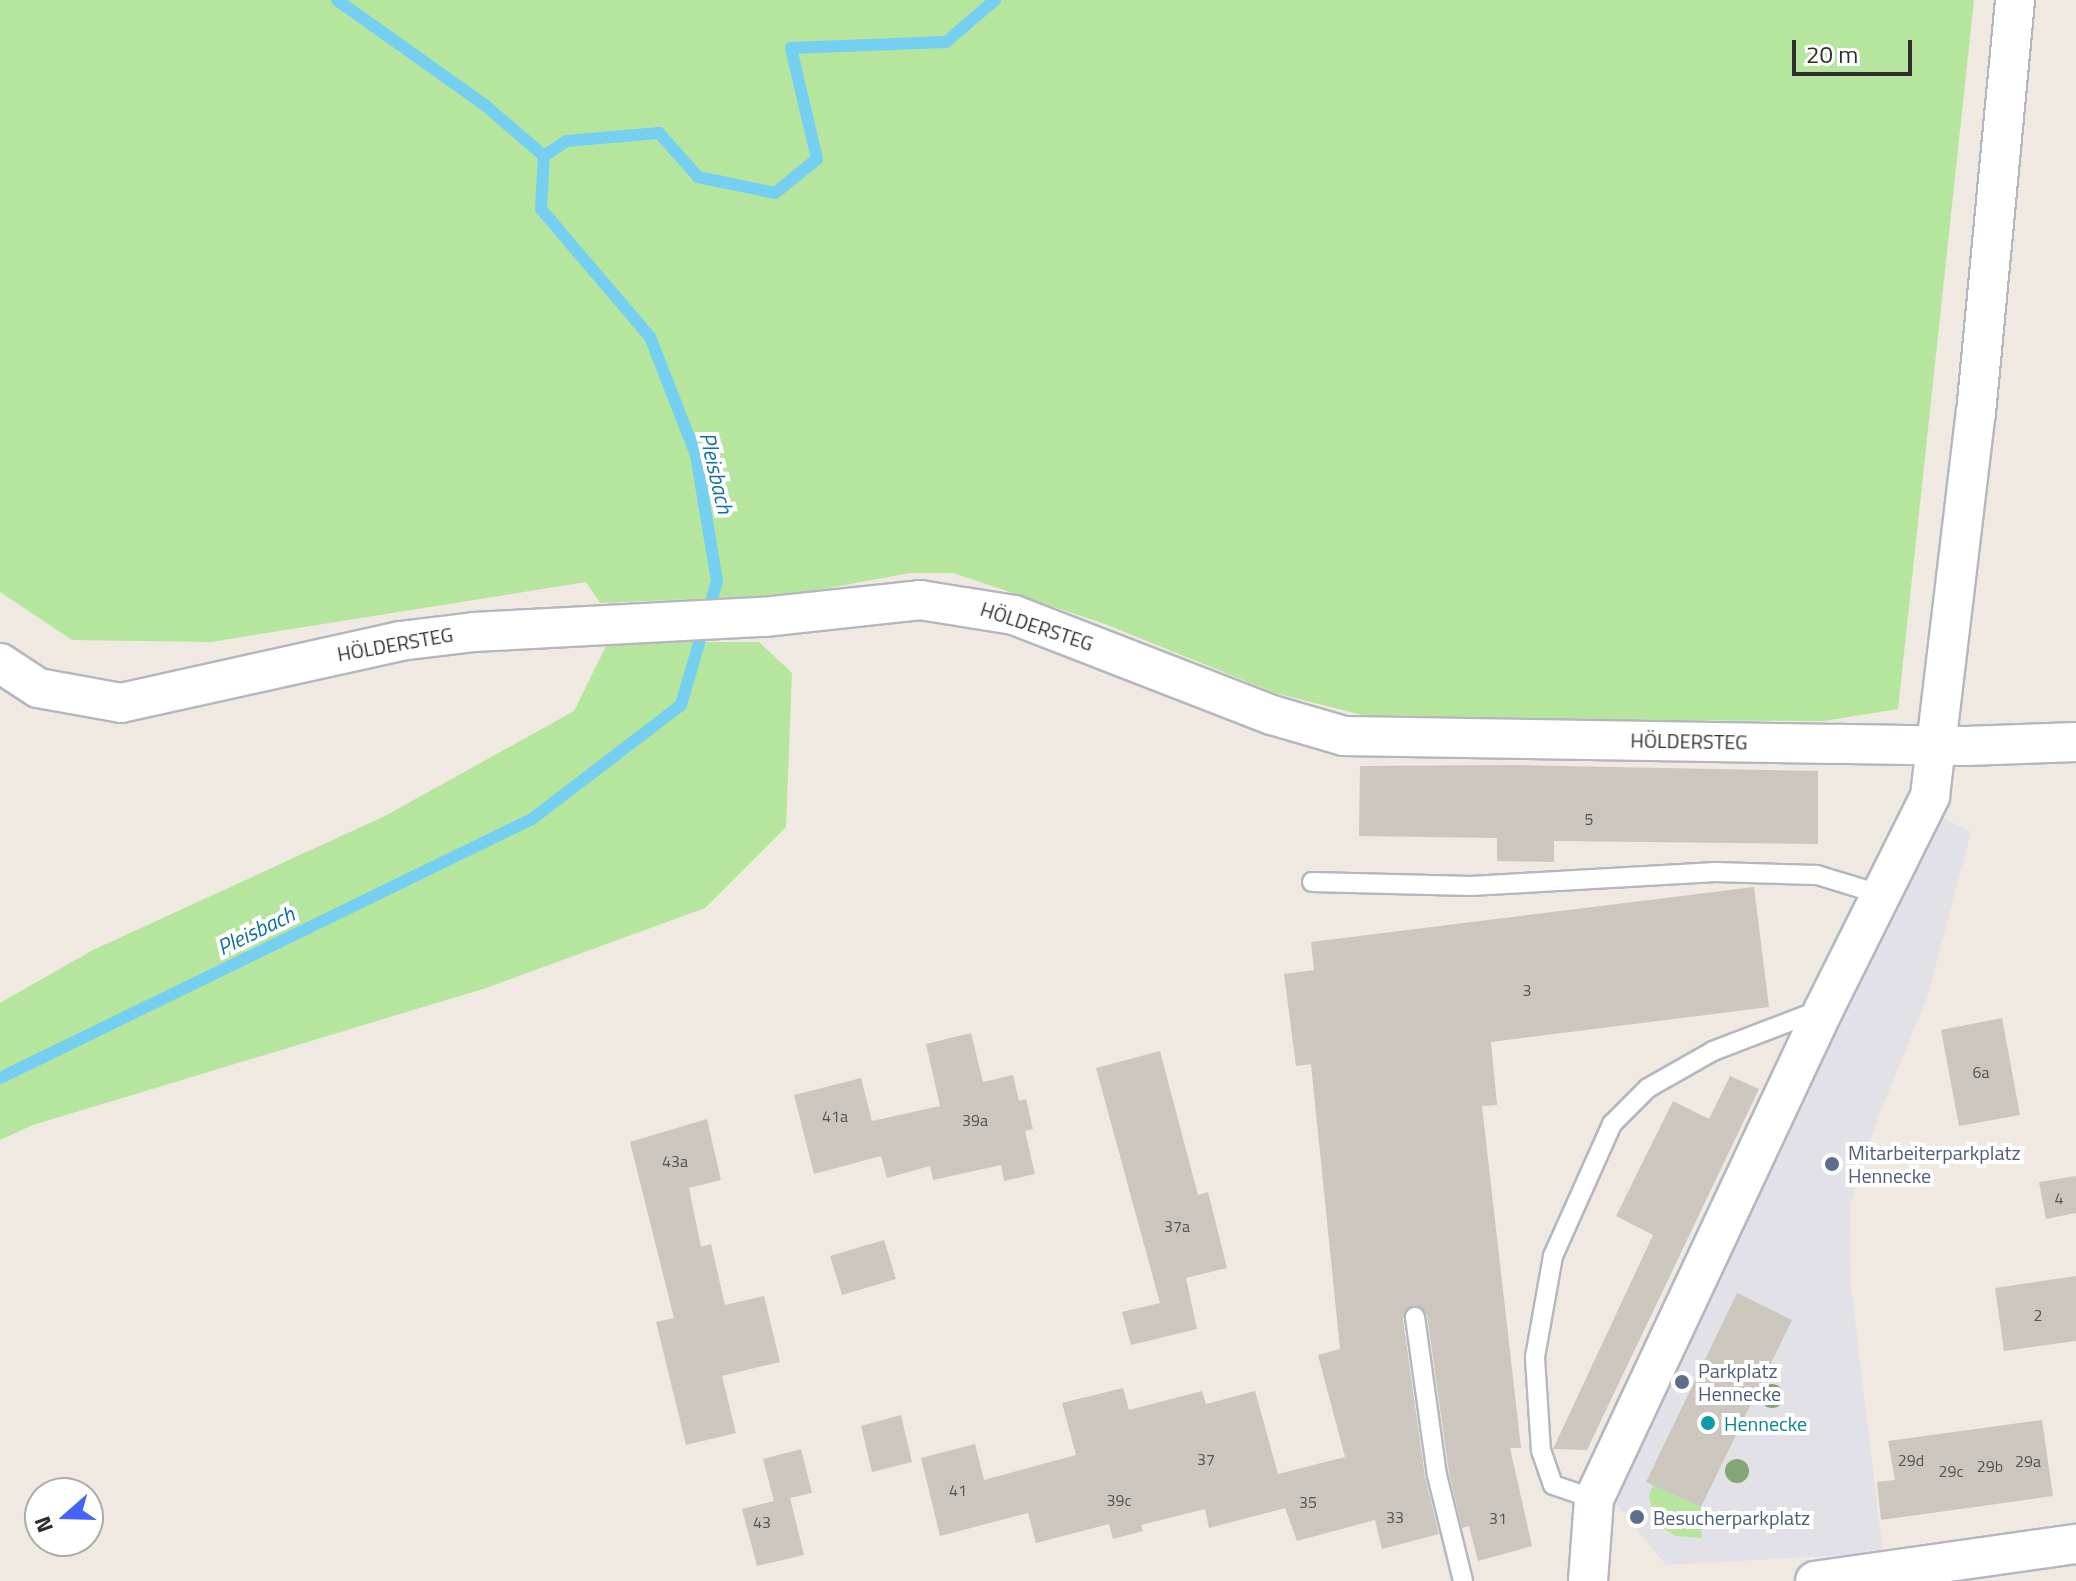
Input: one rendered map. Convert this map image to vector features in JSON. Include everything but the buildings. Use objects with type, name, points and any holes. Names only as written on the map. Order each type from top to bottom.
[{"type":"street","points":[[1588,1581],[1594,1499],[1824,1009],[1930,796],[2015,0]]},
{"type":"street","name":"HÖLDERSTEG","points":[[0,663],[38,688],[121,703],[400,641],[617,624],[764,617],[920,600],[963,603],[1014,615],[1272,715],[1344,736],[1937,745],[2076,742]]},
{"type":"street","points":[[1815,1581],[1868,1579],[2076,1544]]},
{"type":"lane","points":[[1312,882],[1471,886],[1716,872],[1817,875],[1883,895]]},
{"type":"lane","points":[[1594,1499],[1553,1485],[1541,1451],[1535,1357],[1553,1256],[1612,1124],[1648,1088],[1713,1051],[1824,1009]]},
{"type":"lane","points":[[1415,1317],[1437,1475],[1463,1581]]},
{"type":"shaded area","name":"Mitarbeiterparkplatz Hennecke","points":[[1939,816],[1971,832],[1928,995],[1878,1117],[1850,1206],[1851,1286],[1883,1553],[1666,1565],[1615,1503],[1619,1480]]},
{"type":"green space","points":[[0,0],[1974,0],[1898,709],[1824,721],[1378,719],[1275,693],[1105,624],[953,573],[910,573],[790,595],[600,603],[586,582],[211,642],[72,640],[0,592]]},
{"type":"green space","points":[[608,642],[759,642],[792,673],[786,827],[705,908],[486,988],[33,1125],[0,1140],[0,1003],[93,950],[385,816],[574,711]]},
{"type":"green space","points":[[1653,1485],[1701,1507],[1702,1538],[1675,1536],[1654,1522],[1649,1495]]},
{"type":"waterway","points":[[337,0],[486,106],[544,156]]},
{"type":"waterway","name":"Pleisbach","points":[[0,1078],[532,819],[681,705],[717,581],[696,455],[650,337],[541,209],[544,156],[566,141],[659,133],[698,177],[775,193],[817,159],[791,48],[946,42],[995,0]]},
{"type":"place","name":"Mitarbeiterparkplatz Hennecke","points":[[1832,1164]]},
{"type":"place","name":"Parkplatz Hennecke","points":[[1682,1382]]},
{"type":"place","name":"Hennecke","points":[[1708,1423]]},
{"type":"place","name":"Besucherparkplatz","points":[[1637,1517]]}]
